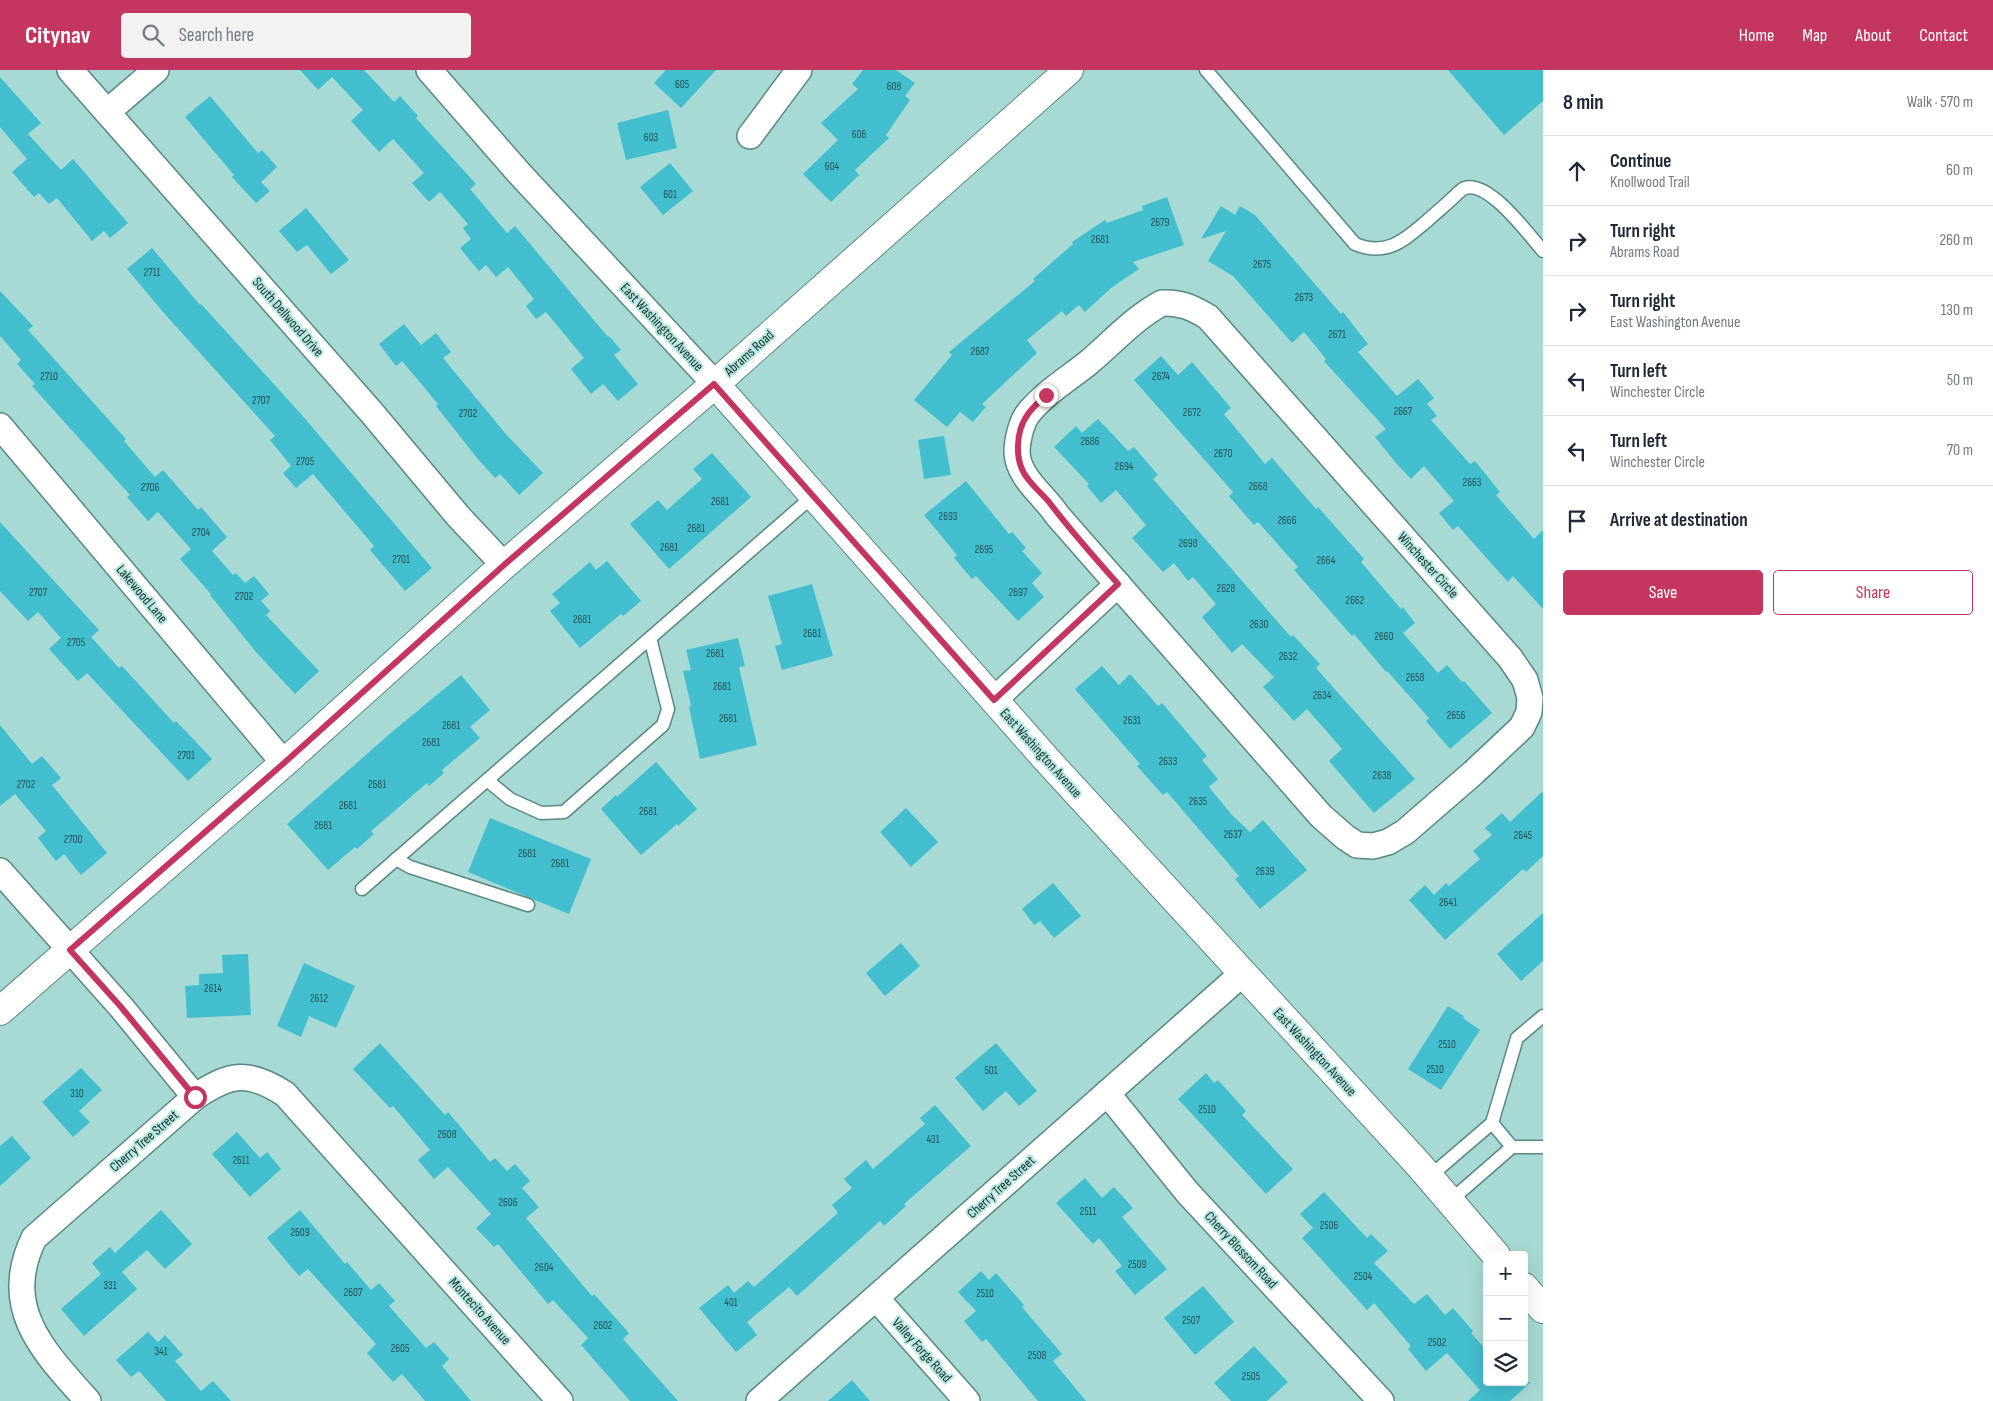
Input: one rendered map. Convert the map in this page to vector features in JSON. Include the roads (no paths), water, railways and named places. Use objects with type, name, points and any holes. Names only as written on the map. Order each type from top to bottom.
[{"type":"street","name":"South Dellwood Drive","points":[[70,70],[372,413],[458,516],[504,565]]},
{"type":"street","points":[[107,112],[156,70]]},
{"type":"street","name":"East Washington Avenue","points":[[429,70],[519,173],[714,384],[994,700],[1429,1177],[1493,1251]]},
{"type":"street","points":[[750,136],[799,70]]},
{"type":"street","name":"Abrams Road","points":[[0,1011],[284,763],[504,565],[714,384],[1069,70]]},
{"type":"street","name":"Winchester Circle","points":[[1176,302],[1193,308],[1208,317],[1510,658],[1525,680],[1530,698],[1529,712],[1522,727],[1515,734],[1474,773],[1404,832],[1388,842],[1373,846],[1357,845],[1345,837],[1315,810],[1118,584],[1027,479],[1021,468],[1017,452],[1021,427],[1027,415],[1046,395],[1089,362],[1146,311],[1162,303],[1176,302]]},
{"type":"street","name":"Lakewood Lane","points":[[0,426],[284,763]]},
{"type":"street","points":[[994,700],[1118,584]]},
{"type":"street","points":[[0,871],[121,1007],[195,1097]]},
{"type":"street","name":"Cherry Tree Street","points":[[759,1401],[1243,974]]},
{"type":"street","name":"Cherry Tree Street","points":[[88,1401],[35,1343],[18,1310],[16,1296],[17,1272],[20,1263],[34,1238],[195,1097],[212,1085],[238,1077],[253,1077],[268,1083],[285,1094],[400,1221]]},
{"type":"street","name":"Cherry Blossom Road","points":[[1107,1093],[1187,1192],[1381,1401]]},
{"type":"street","name":"Montecito Avenue","points":[[400,1221],[560,1401]]},
{"type":"street","points":[[1528,1292],[1543,1309]]},
{"type":"street","name":"Valley Forge Road","points":[[876,1298],[967,1401]]},
{"type":"lane","points":[[1206,70],[1355,244],[1370,249],[1384,248],[1397,244],[1459,192],[1466,188],[1473,188],[1480,189],[1497,200],[1543,251]]},
{"type":"lane","points":[[362,889],[813,496]]},
{"type":"lane","points":[[487,780],[510,799],[541,813],[564,812],[649,738],[663,725],[668,709],[650,638]]},
{"type":"lane","points":[[396,859],[410,867],[528,905]]},
{"type":"lane","points":[[1429,1177],[1492,1123],[1517,1038],[1543,1016]]},
{"type":"lane","points":[[1492,1123],[1512,1147]]},
{"type":"lane","points":[[1450,1201],[1512,1147],[1543,1147]]}]
